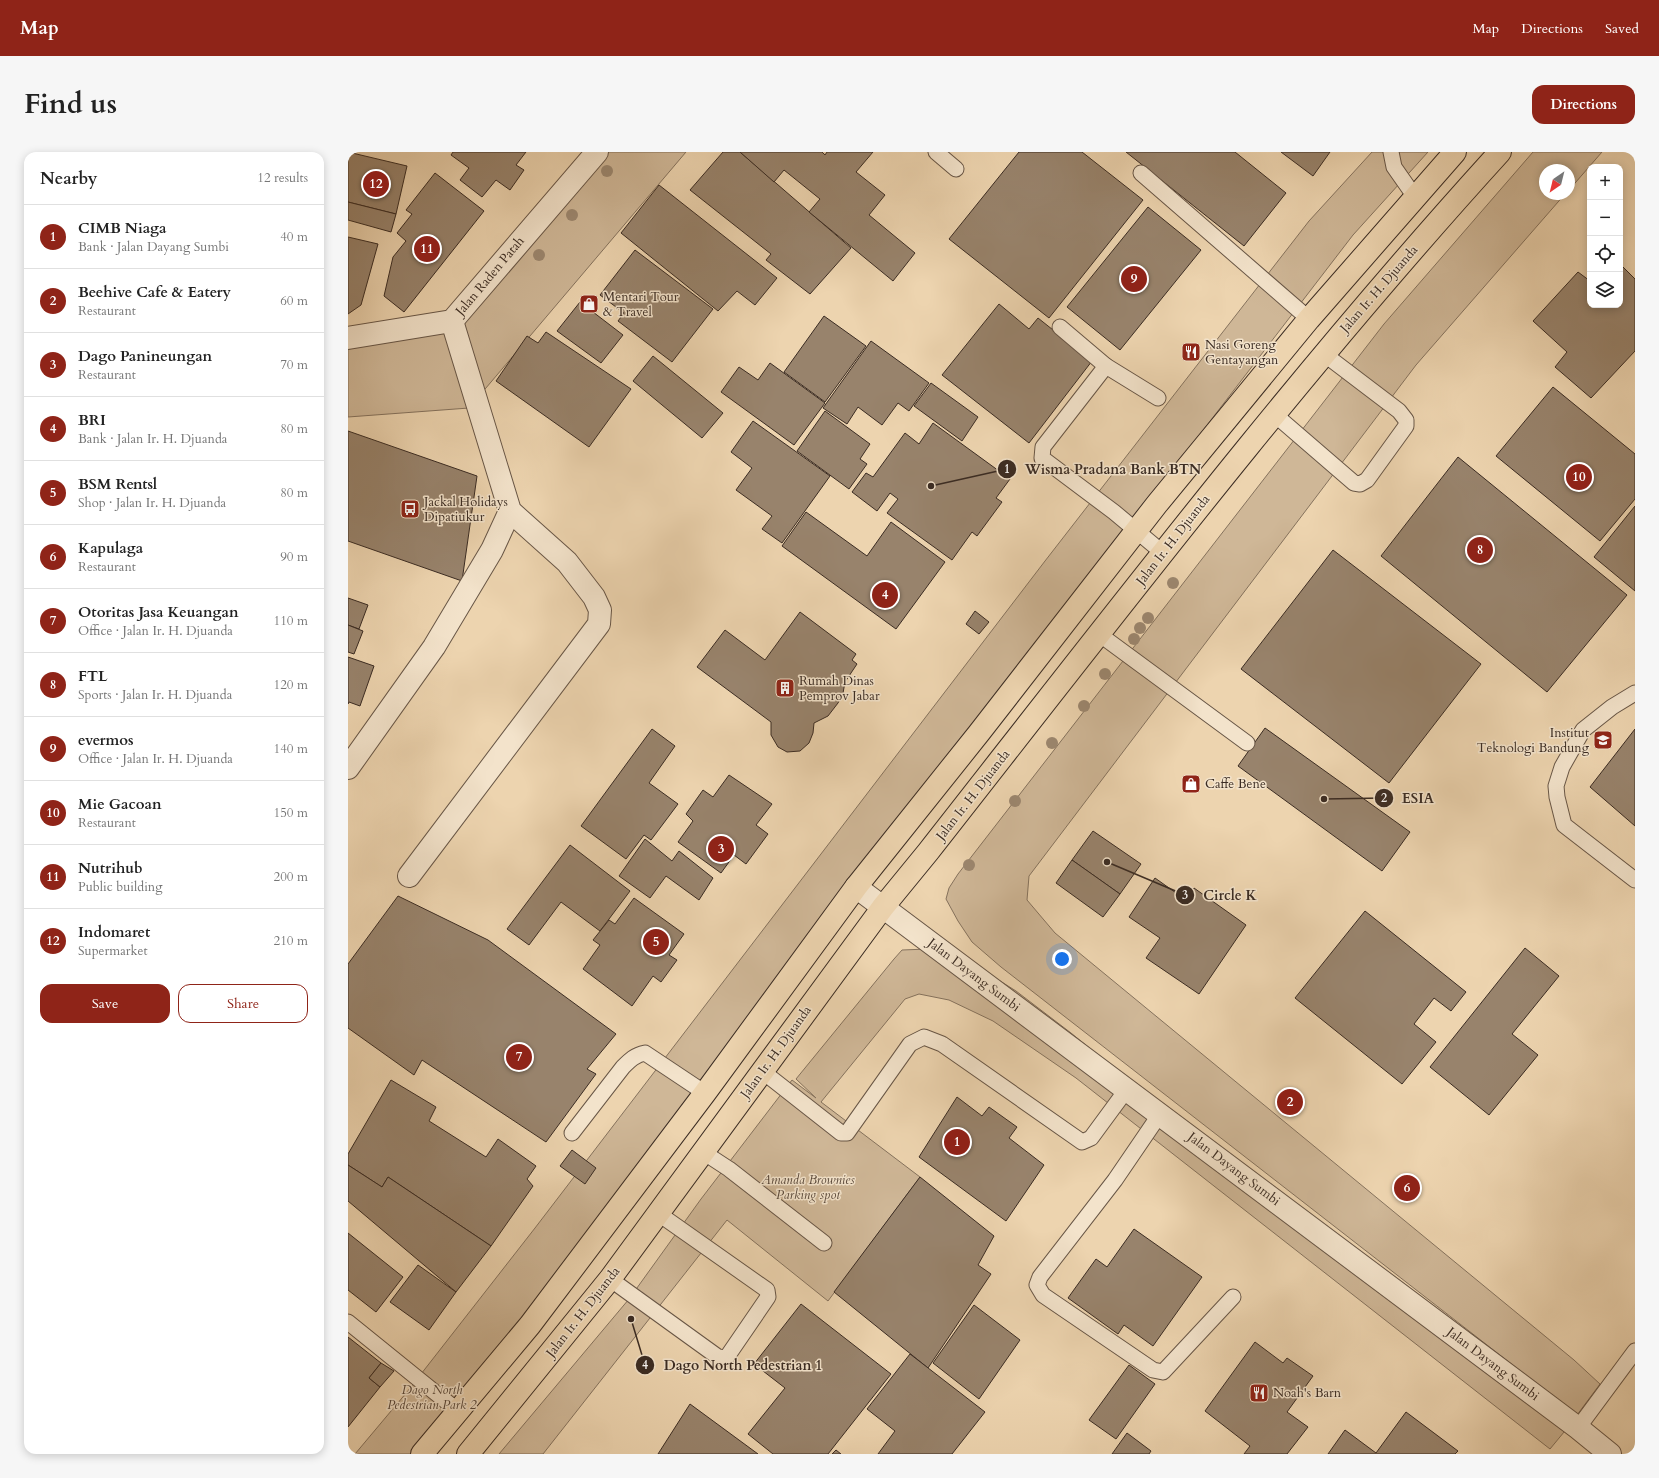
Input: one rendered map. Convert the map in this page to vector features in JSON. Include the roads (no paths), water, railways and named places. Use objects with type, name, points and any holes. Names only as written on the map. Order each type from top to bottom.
[{"type":"main road","points":[[422,1454],[530,1325],[705,1093],[856,887],[979,733],[1136,531],[1309,319],[1455,152]]},
{"type":"main road","name":"Jalan Ir. H. Djuanda","points":[[468,1454],[610,1279],[883,907],[1163,553],[1324,354],[1437,221],[1500,152]]},
{"type":"main road","points":[[1415,197],[1437,221]]},
{"type":"street","name":"Jalan Raden Patah","points":[[348,338],[452,321],[596,152]]},
{"type":"street","points":[[409,876],[600,624],[600,610],[594,597],[567,562],[510,511],[452,321]]},
{"type":"street","points":[[348,768],[434,647],[492,550],[510,511]]},
{"type":"street","name":"Jalan Dayang Sumbi","points":[[856,887],[1578,1428],[1610,1454]]},
{"type":"lane","points":[[936,152],[956,169]]},
{"type":"lane","points":[[1391,152],[1394,167],[1415,197]]},
{"type":"lane","points":[[1141,172],[1309,319]]},
{"type":"lane","points":[[1060,327],[1106,366],[1158,398]]},
{"type":"lane","points":[[1274,414],[1354,483],[1360,484],[1367,480],[1406,426],[1406,420],[1399,412],[1324,354]]},
{"type":"lane","points":[[1106,366],[1043,447],[1042,458],[1114,512],[1163,553]]},
{"type":"lane","points":[[1099,634],[1246,743]]},
{"type":"lane","points":[[1635,692],[1612,707],[1583,730],[1562,767],[1556,786],[1557,797],[1564,825],[1635,880]]},
{"type":"lane","points":[[762,1071],[841,1133],[847,1133],[910,1044],[924,1037],[942,1044],[1082,1142],[1091,1138],[1127,1090]]},
{"type":"lane","points":[[572,1133],[623,1067],[638,1054],[645,1054],[705,1093]]},
{"type":"lane","points":[[1160,1114],[1115,1180],[1040,1277],[1037,1285],[1043,1295],[1153,1370],[1163,1372],[1232,1297]]},
{"type":"lane","points":[[703,1152],[729,1169],[824,1243]]},
{"type":"lane","points":[[610,1279],[718,1357],[726,1358],[768,1297],[767,1290],[659,1214]]},
{"type":"lane","points":[[348,1322],[458,1411]]},
{"type":"lane","points":[[1578,1428],[1635,1351]]},
{"type":"place","name":"Indomaret","points":[[376,184]]},
{"type":"place","name":"Nutrihub","points":[[427,249]]},
{"type":"place","name":"evermos","points":[[1134,279]]},
{"type":"place","name":"Mentari Tour & Travel","points":[[589,304]]},
{"type":"place","name":"Nasi Goreng Gentayangan","points":[[1191,352]]},
{"type":"place","name":"Mie Gacoan","points":[[1579,477]]},
{"type":"place","name":"Wisma Pradana Bank BTN","points":[[931,486]]},
{"type":"place","name":"Jackal Holidays Dipatiukur","points":[[410,509]]},
{"type":"place","name":"FTL","points":[[1480,550]]},
{"type":"place","name":"BRI","points":[[885,595]]},
{"type":"place","name":"Rumah Dinas Pemprov Jabar","points":[[785,688]]},
{"type":"place","name":"Institut Teknologi Bandung","points":[[1603,740]]},
{"type":"place","name":"Caffe Bene","points":[[1191,784]]},
{"type":"place","name":"ESIA","points":[[1324,799]]},
{"type":"place","name":"Dago Panineungan","points":[[721,849]]},
{"type":"place","name":"Circle K","points":[[1107,862]]},
{"type":"place","name":"BSM Rentsl","points":[[656,942]]},
{"type":"place","name":"Otoritas Jasa Keuangan","points":[[519,1057]]},
{"type":"place","name":"Beehive Cafe & Eatery","points":[[1290,1102]]},
{"type":"place","name":"CIMB Niaga","points":[[957,1142]]},
{"type":"place","name":"Kapulaga","points":[[1407,1188]]},
{"type":"place","name":"Dago North Pedestrian 1","points":[[631,1319]]},
{"type":"place","name":"Noah's Barn","points":[[1259,1393]]},
{"type":"park label","name":"Amanda Brownies Parking spot","points":[[808,1188]]},
{"type":"park label","name":"Dago North Pedestrian Park 2","points":[[432,1398]]}]
